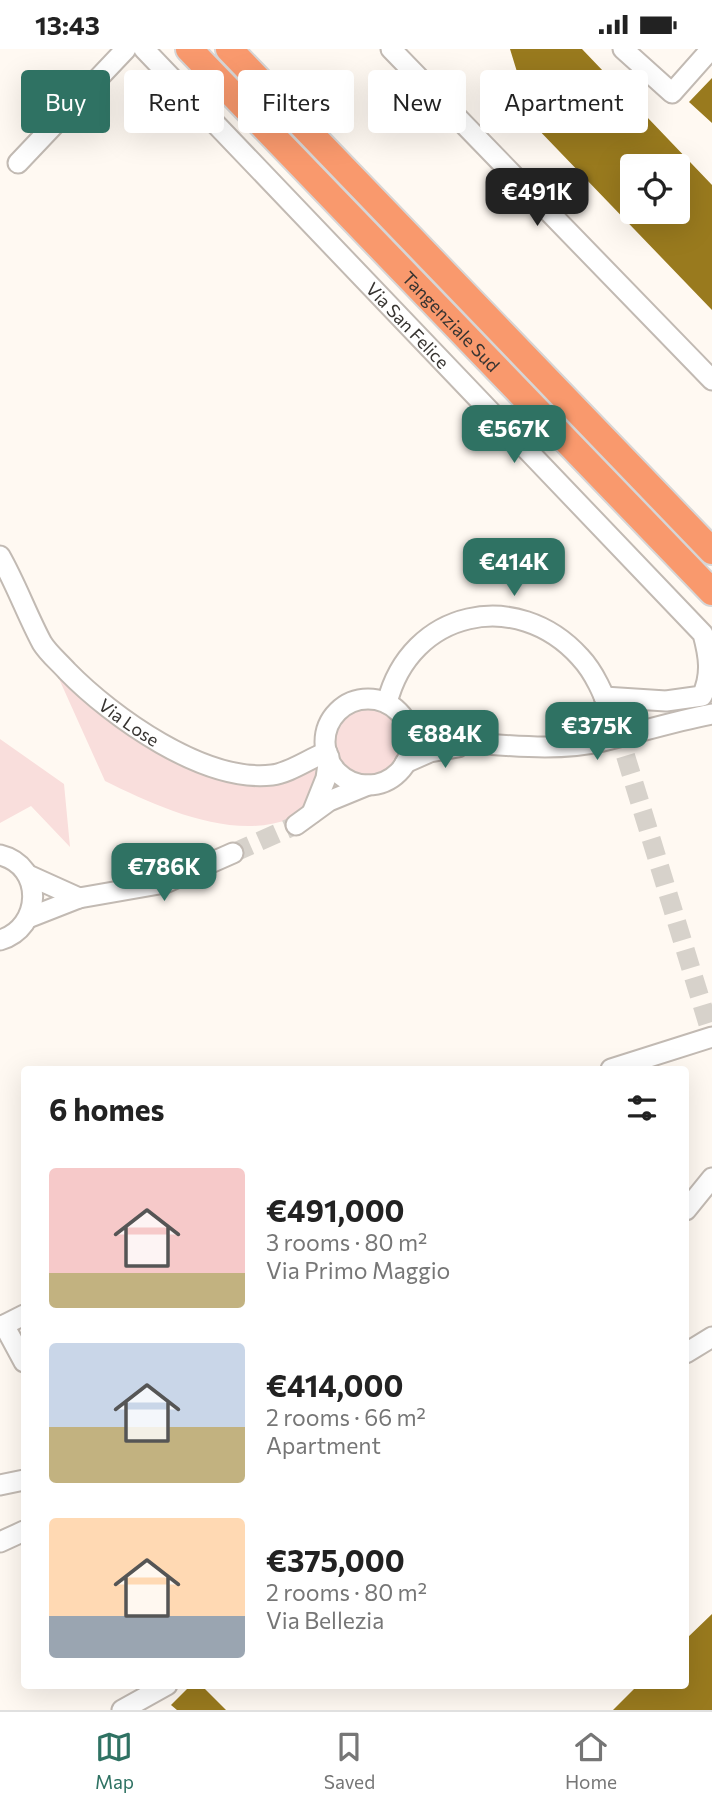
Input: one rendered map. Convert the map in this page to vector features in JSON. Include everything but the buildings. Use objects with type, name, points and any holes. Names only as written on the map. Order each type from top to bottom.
[{"type":"highway","name":"Tangenziale Sud","points":[[190,49],[712,592]]},
{"type":"highway","name":"Tangenziale Sud","points":[[229,49],[712,551]]},
{"type":"street","points":[[18,163],[126,49]]},
{"type":"street","name":"Via San Felice","points":[[144,49],[703,634],[711,661],[711,674],[702,696],[666,701],[604,697]]},
{"type":"street","points":[[391,49],[712,380]]},
{"type":"street","points":[[623,49],[672,93],[711,49]]},
{"type":"street","name":"Via Lose","points":[[0,556],[43,644],[83,688],[113,714],[146,736],[216,766],[263,775],[276,775],[328,755]]},
{"type":"street","points":[[387,703],[397,675],[412,650],[445,626],[478,617],[512,618],[557,637],[580,656],[604,697],[617,728]]},
{"type":"street","points":[[296,825],[346,792],[383,782],[398,773],[411,749],[409,727],[401,713],[387,703],[359,700],[337,713],[326,740],[326,778],[312,813]]},
{"type":"street","points":[[409,727],[433,738],[476,744],[554,748],[578,745],[712,714]]},
{"type":"street","points":[[405,763],[430,752],[476,744]]},
{"type":"street","points":[[328,755],[341,774],[369,785]]},
{"type":"street","points":[[0,940],[16,933],[29,918],[79,898],[164,883],[233,853]]},
{"type":"street","points":[[0,855],[18,864],[28,875],[79,898]]},
{"type":"street","points":[[28,875],[34,897],[29,918]]},
{"type":"street","points":[[620,1066],[712,1037]]},
{"type":"street","points":[[689,1206],[712,1178]]},
{"type":"street","points":[[21,1316],[2,1326],[21,1357]]},
{"type":"street","points":[[689,1351],[712,1337]]},
{"type":"street","points":[[0,1485],[21,1481]]},
{"type":"street","points":[[0,1542],[21,1532]]},
{"type":"street","points":[[122,1710],[142,1689]]},
{"type":"street","points":[[122,1710],[160,1689]]},
{"type":"shaded area","points":[[51,661],[215,771],[308,767],[316,770],[319,792],[292,818],[245,826],[196,818],[148,801],[105,781]]},
{"type":"shaded area","points":[[368,699],[384,703],[398,712],[407,726],[411,742],[407,758],[398,772],[384,781],[368,785],[352,781],[338,772],[329,758],[325,742],[329,726],[338,712],[352,703]]},
{"type":"shaded area","points":[[0,739],[64,784],[70,847],[31,806],[0,823]]},
{"type":"tunnel","points":[[617,728],[712,1037]]},
{"type":"tunnel","points":[[233,853],[296,825]]}]
